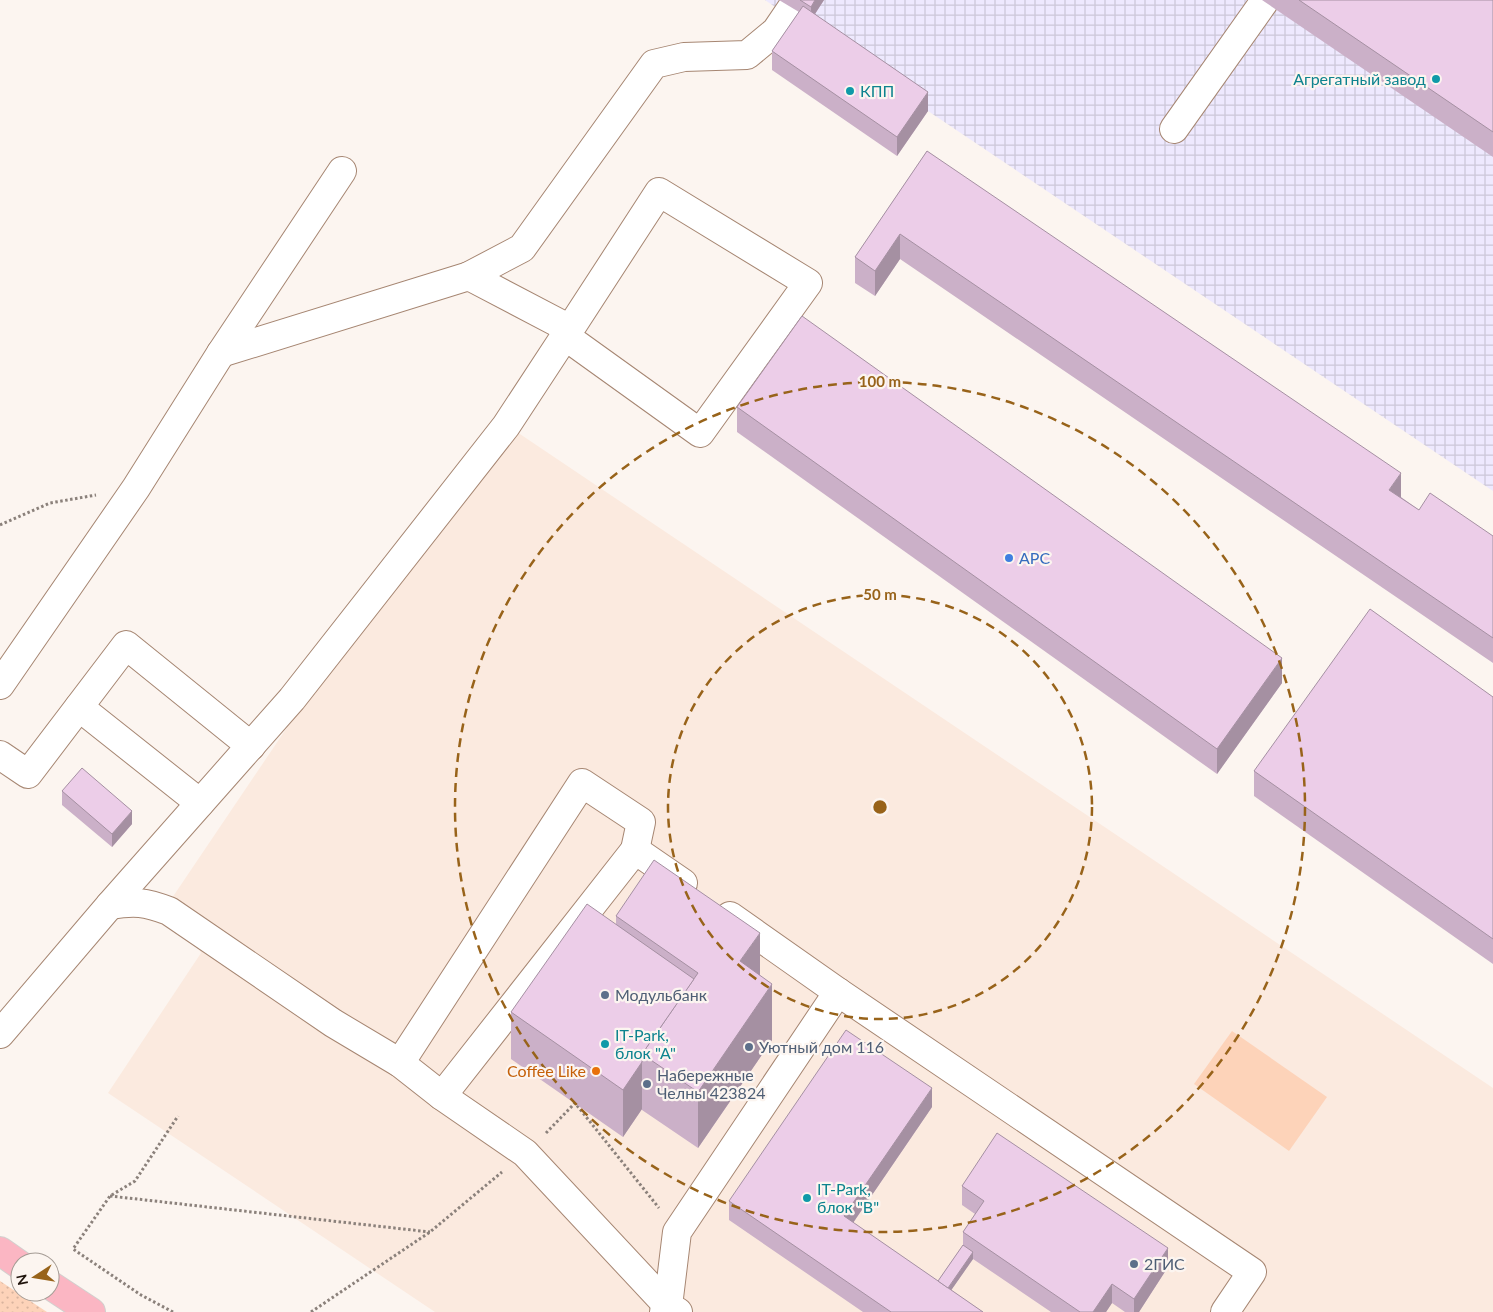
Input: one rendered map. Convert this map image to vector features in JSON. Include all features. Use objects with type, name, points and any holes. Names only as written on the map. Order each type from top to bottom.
[{"type":"main road","points":[[60,1292],[91,1312]]},
{"type":"lane","points":[[221,353],[469,276],[522,248],[654,64],[684,57],[747,55],[776,31],[797,0]]},
{"type":"lane","points":[[1174,129],[1264,2]]},
{"type":"lane","points":[[0,685],[136,488],[221,353],[342,171]]},
{"type":"lane","points":[[0,1034],[110,905],[292,700],[506,426],[568,333],[660,192],[808,283],[700,433],[568,333],[469,276]]},
{"type":"lane","points":[[0,755],[28,774],[126,645],[251,746]]},
{"type":"lane","points":[[80,707],[200,803]]},
{"type":"lane","points":[[400,1063],[582,783],[641,822],[635,850],[442,1096]]},
{"type":"lane","points":[[635,850],[838,992],[1252,1272],[1225,1312]]},
{"type":"lane","points":[[110,905],[128,902],[146,903],[169,910],[333,1023],[400,1063],[442,1096],[525,1153],[670,1310]]},
{"type":"lane","points":[[670,1310],[678,1232],[838,992]]},
{"type":"path","points":[[0,525],[50,503],[136,488]]},
{"type":"path","points":[[311,1312],[430,1232],[525,1153],[575,1103],[678,1232]]},
{"type":"path","points":[[173,1312],[141,1295],[73,1249],[110,1196],[135,1181],[178,1116]]},
{"type":"path","points":[[110,1196],[430,1232]]},
{"type":"shaded area","points":[[765,0],[1493,0],[1493,491],[928,111]]},
{"type":"shaded area","points":[[496,418],[1493,1088],[1493,1312],[435,1312],[108,1093],[201,953],[172,898]]},
{"type":"shaded area","points":[[1232,1031],[1327,1097],[1289,1151],[1194,1084]]},
{"type":"shaded area","points":[[0,1281],[10,1288],[10,1302],[32,1302],[47,1312],[0,1312]]},
{"type":"building","points":[[800,0],[815,0],[811,7]]},
{"type":"building","name":"Агрегатный завод","points":[[1299,0],[1493,0],[1493,132]]},
{"type":"building","name":"КПП","points":[[803,6],[928,92],[897,137],[772,51]]},
{"type":"building","points":[[927,151],[1401,473],[1389,490],[1419,510],[1430,493],[1493,536],[1493,638],[900,234],[875,271],[855,257]]},
{"type":"building","points":[[802,316],[1282,658],[1217,749],[737,407]]},
{"type":"building","points":[[1370,609],[1493,697],[1493,939],[1254,771]]},
{"type":"building","points":[[82,768],[132,811],[112,834],[62,791]]},
{"type":"building","points":[[654,860],[760,933],[740,961],[772,984],[698,1092],[642,1054],[698,973],[616,916]]},
{"type":"building","points":[[587,904],[694,979],[642,1054],[642,1062],[623,1090],[511,1012]]},
{"type":"building","name":"IT-Park, блок \"В\"","points":[[846,1030],[932,1088],[844,1216],[983,1312],[891,1312],[729,1201]]},
{"type":"building","points":[[997,1133],[1168,1248],[1134,1299],[1112,1284],[1093,1312],[1080,1312],[963,1232],[984,1201],[962,1186]]},
{"type":"building","points":[[963,1245],[973,1252],[948,1288],[938,1281]]},
{"type":"place","name":"Агрегатный завод","points":[[1436,79]]},
{"type":"place","name":"КПП","points":[[850,91]]},
{"type":"place","name":"АРС","points":[[1009,558]]},
{"type":"place","name":"Модульбанк","points":[[605,995]]},
{"type":"place","name":"IT-Park, блок \"А\"","points":[[605,1044]]},
{"type":"place","name":"Уютный дом 116","points":[[749,1047]]},
{"type":"place","name":"Coffee Like","points":[[596,1071]]},
{"type":"place","name":"Набережные Челны 423824","points":[[647,1084]]},
{"type":"place","name":"IT-Park, блок \"В\"","points":[[807,1198]]},
{"type":"place","name":"2ГИС","points":[[1134,1264]]}]
